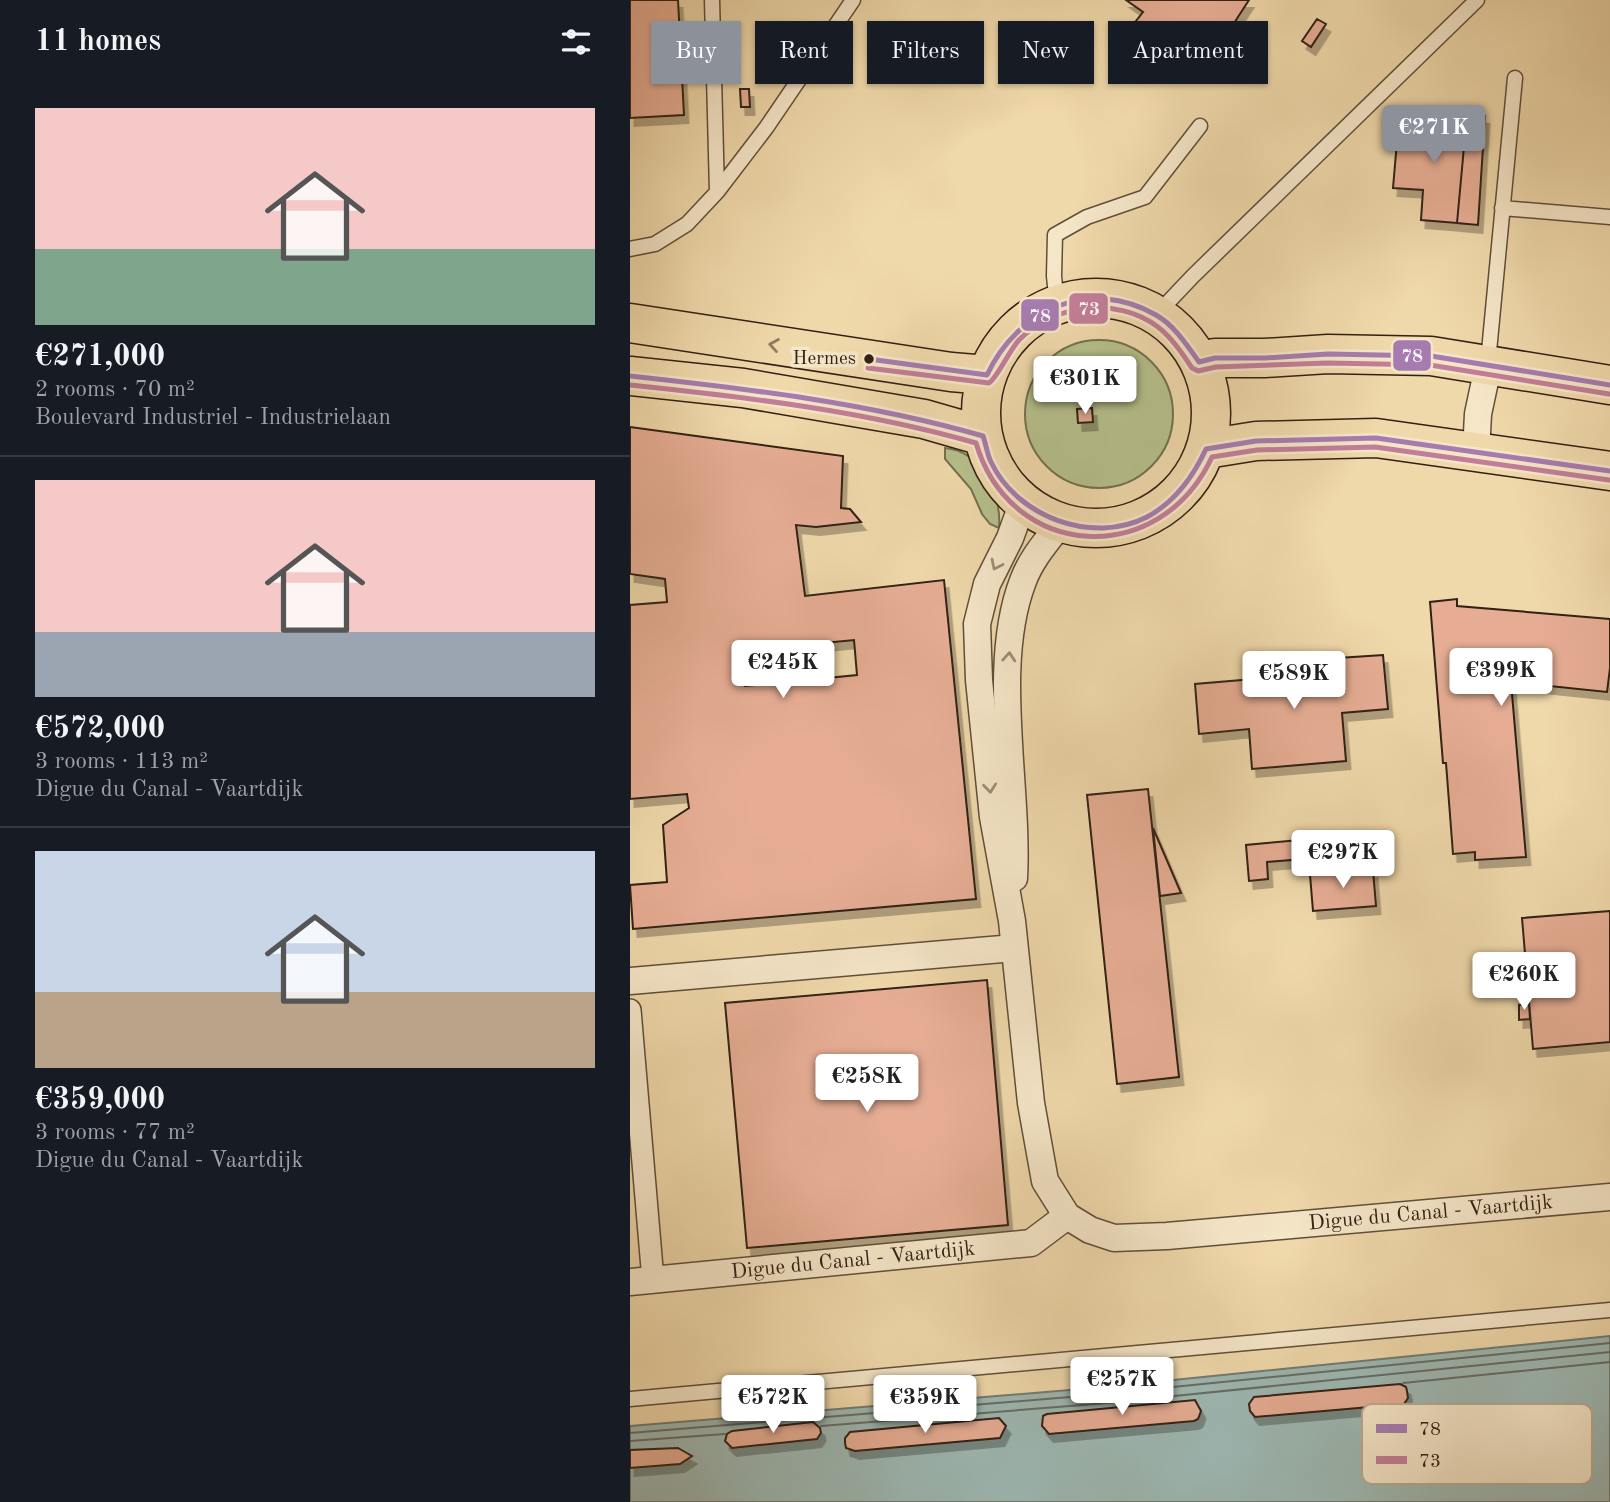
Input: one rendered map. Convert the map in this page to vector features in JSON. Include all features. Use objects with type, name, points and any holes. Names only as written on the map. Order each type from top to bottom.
[{"type":"main road","points":[[1077,300],[1118,300],[1156,315],[1173,328],[1187,344],[1199,362],[1207,383],[1211,405],[1210,427],[1206,449],[1197,470],[1167,504],[1128,524],[1083,528],[1061,523],[1035,511],[1005,483],[991,461],[983,436],[982,395],[987,375],[998,352],[1014,332],[1034,316],[1057,305],[1077,300]]},
{"type":"main road","points":[[630,323],[951,372],[987,375]]},
{"type":"main road","points":[[1199,362],[1215,358],[1265,359],[1328,354],[1431,356],[1610,386]]},
{"type":"main road","points":[[630,376],[743,388],[924,419],[983,436]]},
{"type":"main road","points":[[1206,449],[1256,441],[1376,438],[1610,471]]},
{"type":"street","points":[[1476,453],[1478,414],[1488,367]]},
{"type":"street","points":[[1023,502],[1010,538],[987,584],[977,624],[978,650],[993,817],[1012,921],[1031,1103],[1045,1181],[1067,1216]]},
{"type":"street","points":[[1012,921],[1016,844],[1008,659],[1023,581],[1038,553],[1061,523]]},
{"type":"street","points":[[978,650],[987,675],[998,686],[1008,690]]},
{"type":"street","points":[[630,981],[1014,948]]},
{"type":"street","points":[[630,1010],[641,1281]]},
{"type":"street","name":"Digue du Canal - Vaartdijk","points":[[641,1281],[1031,1243],[1067,1216],[1090,1230],[1114,1238],[1167,1236],[1610,1197]]},
{"type":"lane","points":[[712,0],[717,192]]},
{"type":"lane","points":[[630,249],[655,244],[687,224],[717,192],[766,128],[853,0]]},
{"type":"lane","points":[[1156,315],[1192,276],[1477,0]]},
{"type":"lane","points":[[1488,367],[1515,78]]},
{"type":"lane","points":[[1057,305],[1054,275],[1055,235],[1087,217],[1145,197],[1200,126]]},
{"type":"lane","points":[[1502,208],[1610,217]]},
{"type":"lane","points":[[630,1399],[1610,1310]]},
{"type":"green space","points":[[1099,340],[1127,345],[1151,362],[1168,386],[1173,414],[1168,442],[1151,466],[1127,483],[1099,488],[1071,483],[1047,466],[1030,442],[1025,414],[1030,386],[1047,362],[1071,345]]},
{"type":"green space","points":[[945,448],[969,457],[987,477],[997,502],[999,528],[990,524],[982,514],[971,489],[945,459]]},
{"type":"water","points":[[1610,1336],[1610,1502],[630,1502],[630,1426],[1094,1388]]},
{"type":"building","points":[[630,0],[678,0],[679,21],[651,21],[651,84],[682,84],[684,115],[630,118]]},
{"type":"building","points":[[1126,0],[1249,0],[1235,21],[1136,21],[1143,12]]},
{"type":"building","points":[[1317,19],[1326,24],[1311,47],[1302,41]]},
{"type":"building","points":[[740,89],[749,89],[750,107],[741,107]]},
{"type":"building","points":[[1430,111],[1467,114],[1457,223],[1421,220],[1423,190],[1393,188],[1398,130],[1428,133]]},
{"type":"building","points":[[1467,114],[1485,116],[1478,225],[1457,223]]},
{"type":"building","points":[[1092,408],[1093,422],[1078,423],[1077,409]]},
{"type":"building","points":[[630,427],[843,456],[841,508],[850,509],[861,522],[816,527],[796,525],[805,596],[944,580],[976,899],[633,929],[630,885],[667,882],[663,825],[689,808],[687,794],[630,799],[630,605],[667,602],[665,579],[630,574]],"holes":[[[854,640],[857,675],[745,686],[742,651]]]},
{"type":"building","points":[[1457,599],[1457,606],[1610,619],[1607,692],[1511,682],[1526,857],[1475,860],[1475,852],[1453,854],[1430,602]]},
{"type":"building","points":[[1383,655],[1388,709],[1342,713],[1346,761],[1252,769],[1249,729],[1199,734],[1195,684],[1339,672],[1338,658]]},
{"type":"building","points":[[1148,789],[1179,1077],[1117,1084],[1087,795]]},
{"type":"building","points":[[1153,828],[1181,893],[1160,896]]},
{"type":"building","points":[[1354,835],[1355,855],[1267,862],[1268,879],[1249,881],[1246,845]]},
{"type":"building","points":[[1373,870],[1376,906],[1313,911],[1310,875]]},
{"type":"building","points":[[1610,911],[1610,1042],[1533,1049],[1522,918]]},
{"type":"building","points":[[987,980],[1008,1225],[747,1248],[725,1003]]},
{"type":"building","points":[[1529,1004],[1530,1019],[1519,1020],[1519,1005]]},
{"type":"building","points":[[1400,1384],[1406,1387],[1408,1398],[1404,1404],[1362,1404],[1362,1408],[1255,1417],[1249,1404],[1254,1397]]},
{"type":"building","points":[[1195,1400],[1201,1411],[1198,1419],[1194,1421],[1049,1434],[1042,1426],[1043,1416],[1047,1414]]},
{"type":"building","points":[[999,1418],[1006,1426],[1000,1438],[855,1451],[846,1448],[845,1443],[850,1432]]},
{"type":"building","points":[[813,1422],[820,1428],[821,1433],[817,1439],[732,1448],[725,1441],[727,1434],[732,1431]]},
{"type":"building","points":[[678,1448],[692,1456],[680,1464],[630,1468],[630,1450]]},
{"type":"transit line","name":"78","points":[[869,359],[987,375],[1000,352],[1017,332],[1036,317],[1058,306],[1081,300],[1106,299],[1131,304],[1163,319],[1180,336],[1199,362],[1215,358],[1328,354],[1431,356],[1610,385]]},
{"type":"transit line","name":"73","points":[[868,368],[989,383],[1019,340],[1033,328],[1068,312],[1105,308],[1142,317],[1158,327],[1192,368],[1198,371],[1216,367],[1328,363],[1430,365],[1609,394]]},
{"type":"transit line","name":"78","points":[[630,376],[852,406],[983,436],[991,462],[1003,481],[1019,498],[1058,521],[1080,526],[1103,528],[1126,525],[1147,517],[1166,504],[1182,488],[1206,449],[1256,441],[1376,438],[1610,471]]},
{"type":"transit line","name":"73","points":[[630,385],[761,400],[848,414],[976,443],[994,482],[1020,511],[1052,529],[1088,536],[1124,533],[1158,519],[1188,493],[1212,457],[1257,450],[1375,447],[1609,480]]},
{"type":"place","name":"Hermes","points":[[869,359]]}]
